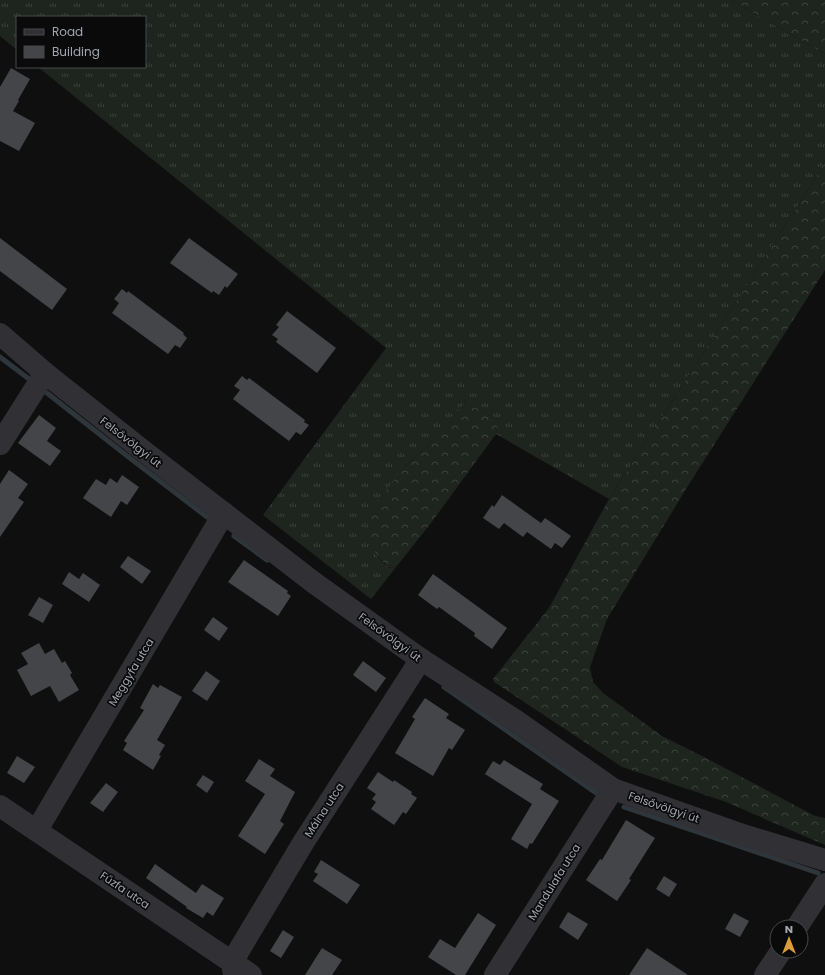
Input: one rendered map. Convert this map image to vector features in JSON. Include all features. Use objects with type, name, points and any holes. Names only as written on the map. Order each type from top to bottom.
[{"type":"street","name":"Felsővölgyi út","points":[[0,334],[45,373],[146,453],[317,585],[421,659],[515,720],[613,789],[743,835],[825,860]]},
{"type":"street","points":[[0,444],[45,373]]},
{"type":"street","name":"Meggyfa utca","points":[[37,830],[224,513]]},
{"type":"street","name":"Málna utca","points":[[233,969],[303,844],[421,659]]},
{"type":"street","name":"Mandulafa utca","points":[[495,975],[613,789]]},
{"type":"street","name":"Fűzfa utca","points":[[0,806],[37,830],[233,969],[251,975]]},
{"type":"street","points":[[802,919],[825,884]]},
{"type":"street","points":[[765,975],[776,959]]},
{"type":"green space","points":[[0,0],[731,0],[825,54],[825,160],[814,181],[609,499],[496,434],[499,420],[479,410],[467,401],[428,445],[404,467],[372,549],[386,565],[392,568],[397,566],[371,599],[263,515],[386,348],[39,68],[146,68],[146,16],[16,16],[16,49],[0,36]]},
{"type":"green space","points":[[731,0],[825,0],[825,54]]},
{"type":"green space","points":[[825,160],[825,270],[686,489],[607,619],[590,667],[593,682],[603,693],[662,736],[815,816],[825,818],[825,845],[726,802],[622,767],[494,682],[493,679],[549,608],[609,499],[814,181]]},
{"type":"green space","points":[[468,401],[479,410],[499,420],[496,434],[431,523],[397,566],[392,568],[388,567],[372,549],[367,532],[368,521],[373,507],[404,467],[428,445],[455,412]]},
{"type":"building","points":[[11,68],[30,79],[13,111],[35,123],[19,151],[0,141],[0,87]]},
{"type":"building","points":[[0,238],[67,289],[52,310],[0,271]]},
{"type":"building","points":[[189,238],[238,274],[227,288],[225,286],[219,295],[213,291],[212,293],[170,263]]},
{"type":"building","points":[[122,289],[127,293],[128,291],[184,333],[183,334],[187,338],[180,348],[175,345],[168,354],[112,313],[119,303],[114,299]]},
{"type":"building","points":[[287,311],[336,348],[317,373],[276,342],[278,339],[272,335],[279,327],[276,325]]},
{"type":"building","points":[[242,376],[247,380],[249,378],[305,420],[304,422],[309,425],[301,435],[296,432],[289,441],[233,399],[240,390],[234,386]]},
{"type":"building","points":[[39,415],[56,428],[47,441],[61,451],[50,466],[18,443]]},
{"type":"building","points":[[9,470],[28,484],[18,498],[24,502],[0,537],[0,484]]},
{"type":"building","points":[[122,475],[139,487],[127,505],[121,501],[111,517],[83,498],[96,479],[106,485],[110,478],[117,483]]},
{"type":"building","points":[[502,495],[541,523],[545,518],[571,536],[562,548],[555,543],[551,549],[527,532],[523,537],[504,523],[499,529],[483,518],[492,505],[494,507]]},
{"type":"building","points":[[128,556],[151,571],[142,584],[120,567]]},
{"type":"building","points":[[244,560],[288,591],[287,593],[291,596],[278,616],[228,582]]},
{"type":"building","points":[[69,572],[79,579],[83,573],[100,585],[89,602],[62,584]]},
{"type":"building","points":[[433,574],[507,628],[492,649],[474,636],[475,633],[439,607],[437,609],[418,595]]},
{"type":"building","points":[[39,597],[53,605],[43,623],[28,615]]},
{"type":"building","points":[[213,617],[228,628],[219,641],[204,630]]},
{"type":"building","points":[[39,643],[45,654],[54,649],[62,663],[65,661],[72,673],[70,675],[79,690],[59,702],[50,686],[31,696],[17,670],[28,664],[21,653]]},
{"type":"building","points":[[363,661],[386,678],[376,692],[353,675]]},
{"type":"building","points":[[206,671],[220,681],[207,701],[192,691]]},
{"type":"building","points":[[153,684],[158,688],[160,685],[182,697],[157,740],[165,745],[153,770],[123,750],[127,743],[124,741],[144,710],[140,708]]},
{"type":"building","points":[[425,698],[449,714],[446,718],[465,730],[452,750],[449,748],[433,776],[395,753],[415,719],[412,717]]},
{"type":"building","points":[[17,756],[35,767],[24,783],[7,773]]},
{"type":"building","points":[[259,759],[275,769],[270,776],[295,792],[280,821],[284,824],[265,854],[238,836],[265,794],[245,781]]},
{"type":"building","points":[[504,760],[543,784],[540,789],[559,801],[532,844],[530,843],[527,849],[511,839],[532,804],[485,774],[493,761],[500,765]]},
{"type":"building","points":[[378,772],[393,782],[394,780],[412,792],[411,794],[417,798],[406,814],[403,812],[394,825],[371,809],[376,802],[372,799],[376,794],[367,788]]},
{"type":"building","points":[[203,775],[214,782],[207,793],[196,785]]},
{"type":"building","points":[[106,783],[118,792],[103,812],[90,803]]},
{"type":"building","points":[[626,820],[655,838],[617,901],[586,880],[600,859],[602,860]]},
{"type":"building","points":[[321,860],[360,885],[347,904],[313,881],[318,874],[314,872]]},
{"type":"building","points":[[155,864],[196,893],[202,884],[224,898],[213,916],[207,912],[203,918],[186,908],[187,907],[146,878]]},
{"type":"building","points":[[664,876],[677,884],[669,897],[656,889]]},
{"type":"building","points":[[568,912],[588,924],[578,940],[559,927]]},
{"type":"building","points":[[478,913],[496,925],[465,975],[456,975],[428,957],[440,939],[455,948]]},
{"type":"building","points":[[734,913],[749,921],[740,937],[725,929]]},
{"type":"building","points":[[283,930],[294,937],[281,958],[270,951]]},
{"type":"building","points":[[322,948],[342,960],[332,975],[305,975]]},
{"type":"building","points":[[647,948],[688,975],[629,975]]},
{"type":"waterway","points":[[0,357],[29,379]]},
{"type":"waterway","points":[[47,393],[207,517]]},
{"type":"waterway","points":[[234,536],[267,560]]},
{"type":"waterway","points":[[444,687],[599,795]]},
{"type":"waterway","points":[[624,807],[818,873]]}]
